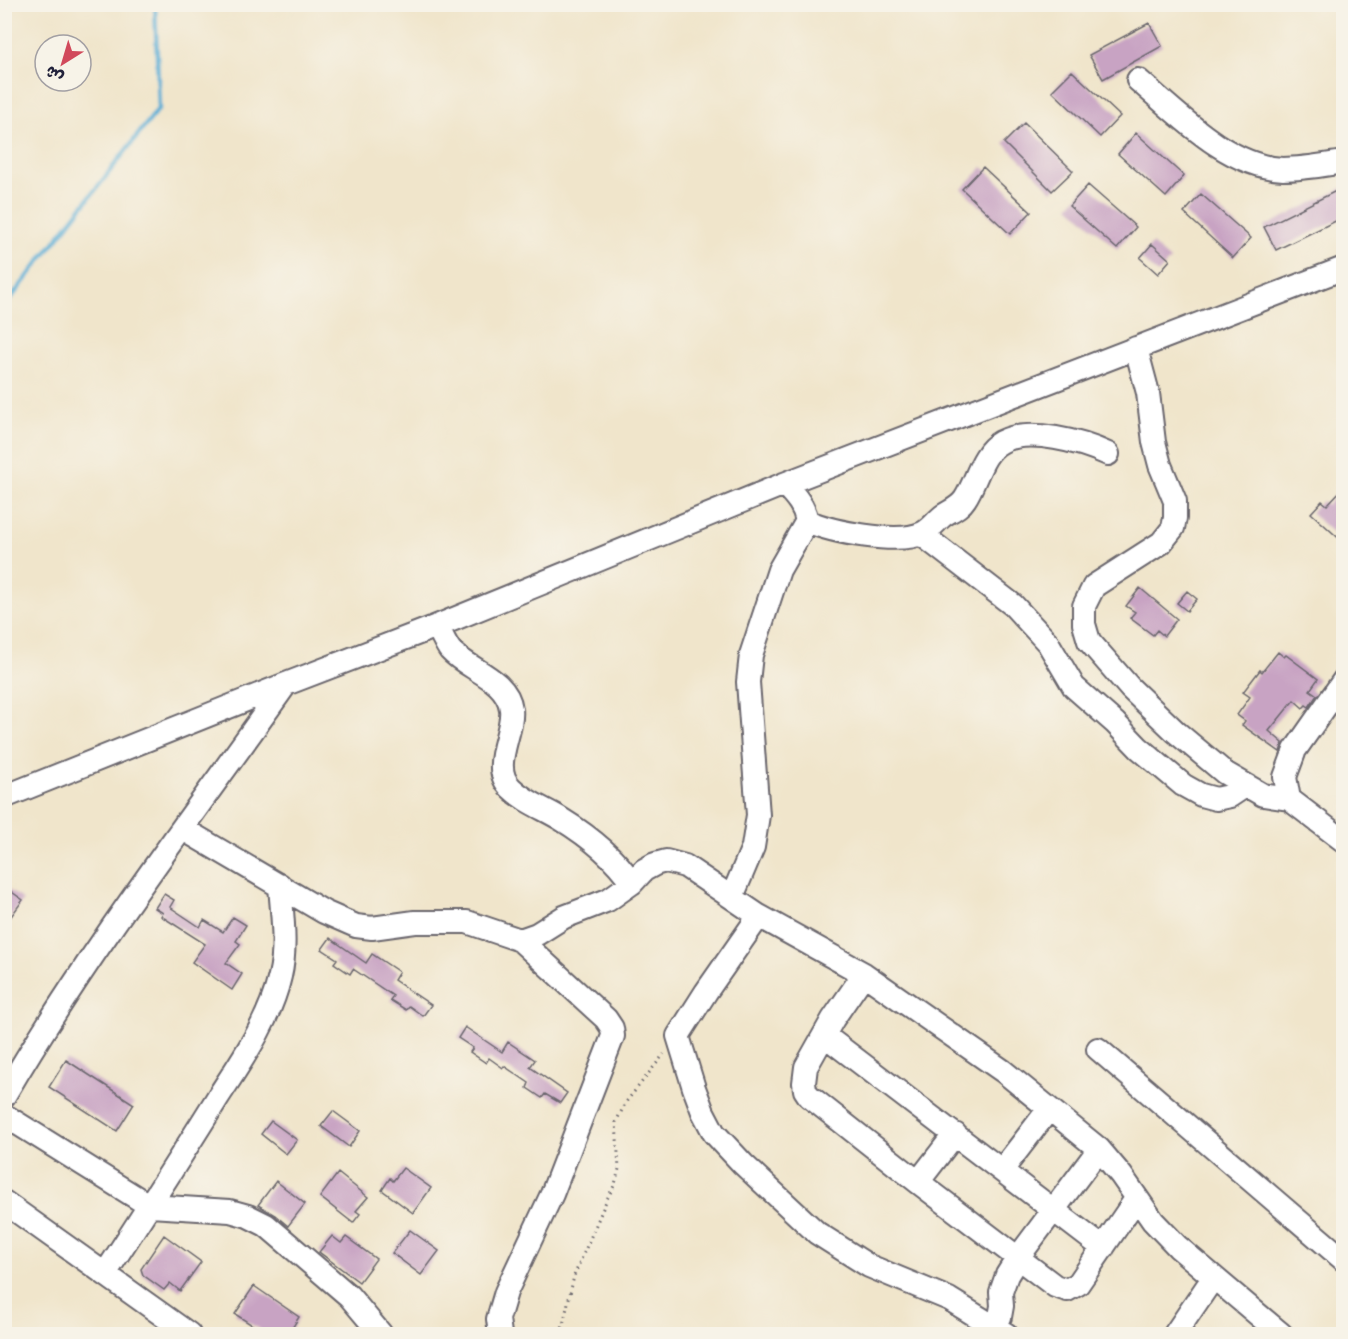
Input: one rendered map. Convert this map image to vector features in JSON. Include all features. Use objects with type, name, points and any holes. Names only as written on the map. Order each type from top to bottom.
[{"type":"street","points":[[1138,80],[1205,137],[1233,154],[1259,164],[1282,169],[1344,162]]},
{"type":"street","points":[[4,798],[286,684],[437,626],[784,484],[1344,268]]},
{"type":"street","points":[[1136,348],[1148,393],[1157,454],[1175,501],[1175,518],[1173,528],[1161,543],[1094,586],[1084,606],[1084,624],[1089,641],[1130,688],[1176,732],[1225,773],[1263,795],[1289,799],[1344,842]]},
{"type":"street","points":[[807,521],[823,529],[859,535],[893,537],[921,534],[962,504],[985,460],[1002,442],[1033,436],[1088,445],[1108,454]]},
{"type":"street","points":[[732,897],[753,847],[758,815],[748,682],[751,655],[779,570],[807,521],[801,504],[784,484]]},
{"type":"street","points":[[921,534],[1013,605],[1048,643],[1074,687],[1115,723],[1139,748],[1183,785],[1201,795],[1216,798],[1230,796],[1245,786]]},
{"type":"street","points":[[437,626],[450,650],[499,687],[508,699],[511,710],[503,749],[502,772],[505,781],[533,804],[562,819],[604,851],[632,882]]},
{"type":"street","points":[[1289,799],[1285,777],[1295,750],[1343,683]]},
{"type":"street","points":[[4,1096],[38,1038],[91,958],[286,684]]},
{"type":"street","points":[[183,829],[324,912],[356,926],[372,928],[415,922],[467,922],[520,940],[606,1019],[612,1028],[613,1036],[552,1194],[506,1292],[498,1319],[500,1335]]},
{"type":"street","points":[[520,940],[537,934],[564,917],[608,900],[644,870],[666,861],[685,866],[759,916],[864,974],[1003,1071],[1099,1149],[1121,1175],[1153,1221],[1178,1247],[1281,1335]]},
{"type":"street","points":[[105,1274],[251,1045],[271,1005],[280,975],[283,943],[280,885]]},
{"type":"street","points":[[759,916],[678,1036],[694,1088],[714,1133],[743,1164],[817,1233],[876,1270],[949,1299],[997,1332],[1002,1306],[1001,1292],[1007,1275],[1099,1149]]},
{"type":"street","points":[[864,974],[806,1067],[805,1090],[809,1096],[1017,1259],[1055,1286],[1071,1290],[1078,1284],[1136,1199]]},
{"type":"street","points":[[824,1035],[1103,1248]]},
{"type":"street","points":[[1098,1049],[1344,1260]]},
{"type":"street","points":[[1002,1170],[1049,1109]]},
{"type":"street","points":[[4,1115],[150,1206],[230,1212],[248,1216],[266,1225],[349,1296],[381,1335]]},
{"type":"street","points":[[918,1182],[955,1134]]},
{"type":"street","points":[[4,1202],[186,1334]]},
{"type":"street","points":[[1175,1335],[1213,1278]]},
{"type":"path","points":[[561,1335],[574,1276],[615,1184],[619,1169],[616,1122],[626,1102],[678,1036]]},
{"type":"building","points":[[1149,23],[1162,46],[1103,79],[1089,55]]},
{"type":"building","points":[[1072,71],[1120,116],[1100,137],[1052,91]]},
{"type":"building","points":[[1024,123],[1073,171],[1052,191],[1004,143]]},
{"type":"building","points":[[1136,133],[1184,176],[1166,197],[1118,154]]},
{"type":"building","points":[[983,167],[1031,212],[1010,234],[962,189]]},
{"type":"building","points":[[1088,185],[1136,227],[1117,249],[1069,206]]},
{"type":"building","points":[[1344,187],[1344,217],[1276,250],[1264,227]]},
{"type":"building","points":[[1201,194],[1251,238],[1233,258],[1184,213]]},
{"type":"building","points":[[1152,244],[1170,260],[1158,274],[1140,258]]},
{"type":"building","points":[[1344,487],[1344,543],[1311,513],[1322,501],[1327,505]]},
{"type":"building","points":[[1140,588],[1177,619],[1164,636],[1157,630],[1153,635],[1130,618],[1135,612],[1126,606]]},
{"type":"building","points":[[1187,591],[1197,599],[1187,611],[1177,603]]},
{"type":"building","points":[[1278,652],[1284,657],[1286,655],[1318,679],[1310,690],[1317,695],[1309,707],[1306,705],[1303,708],[1294,700],[1269,731],[1283,743],[1280,752],[1242,725],[1245,721],[1237,715],[1250,697],[1243,692]]},
{"type":"building","points":[[9,890],[23,900],[4,926],[4,896]]},
{"type":"building","points":[[164,894],[174,900],[170,907],[200,927],[204,920],[223,932],[233,917],[246,925],[236,941],[240,944],[226,963],[242,974],[232,990],[192,962],[205,944],[161,916],[163,913],[155,908]]},
{"type":"building","points":[[330,938],[366,963],[372,954],[399,972],[394,980],[431,1005],[423,1016],[409,1006],[406,1010],[390,1000],[393,996],[353,969],[350,974],[334,963],[337,959],[322,949]]},
{"type":"building","points":[[465,1027],[502,1052],[508,1042],[535,1060],[530,1067],[567,1093],[560,1103],[545,1094],[542,1098],[527,1088],[529,1083],[504,1066],[503,1068],[489,1058],[486,1063],[470,1052],[473,1048],[458,1038]]},
{"type":"building","points":[[66,1060],[134,1104],[117,1131],[49,1087]]},
{"type":"building","points":[[333,1111],[360,1131],[349,1147],[321,1126]]},
{"type":"building","points":[[271,1121],[297,1140],[286,1154],[261,1134]]},
{"type":"building","points":[[403,1168],[431,1188],[413,1213],[382,1190],[390,1178],[393,1181]]},
{"type":"building","points":[[338,1173],[368,1197],[356,1211],[360,1214],[353,1223],[320,1197]]},
{"type":"building","points":[[276,1181],[305,1204],[288,1226],[258,1205]]},
{"type":"building","points":[[410,1230],[439,1251],[421,1275],[392,1253]]},
{"type":"building","points":[[164,1235],[201,1262],[180,1291],[170,1283],[164,1290],[143,1275],[141,1269]]},
{"type":"building","points":[[332,1236],[341,1243],[346,1237],[376,1259],[359,1282],[319,1252]]},
{"type":"building","points":[[254,1286],[299,1317],[288,1335],[257,1335],[260,1330],[235,1314]]},
{"type":"waterway","points":[[4,307],[159,108],[155,4]]}]
